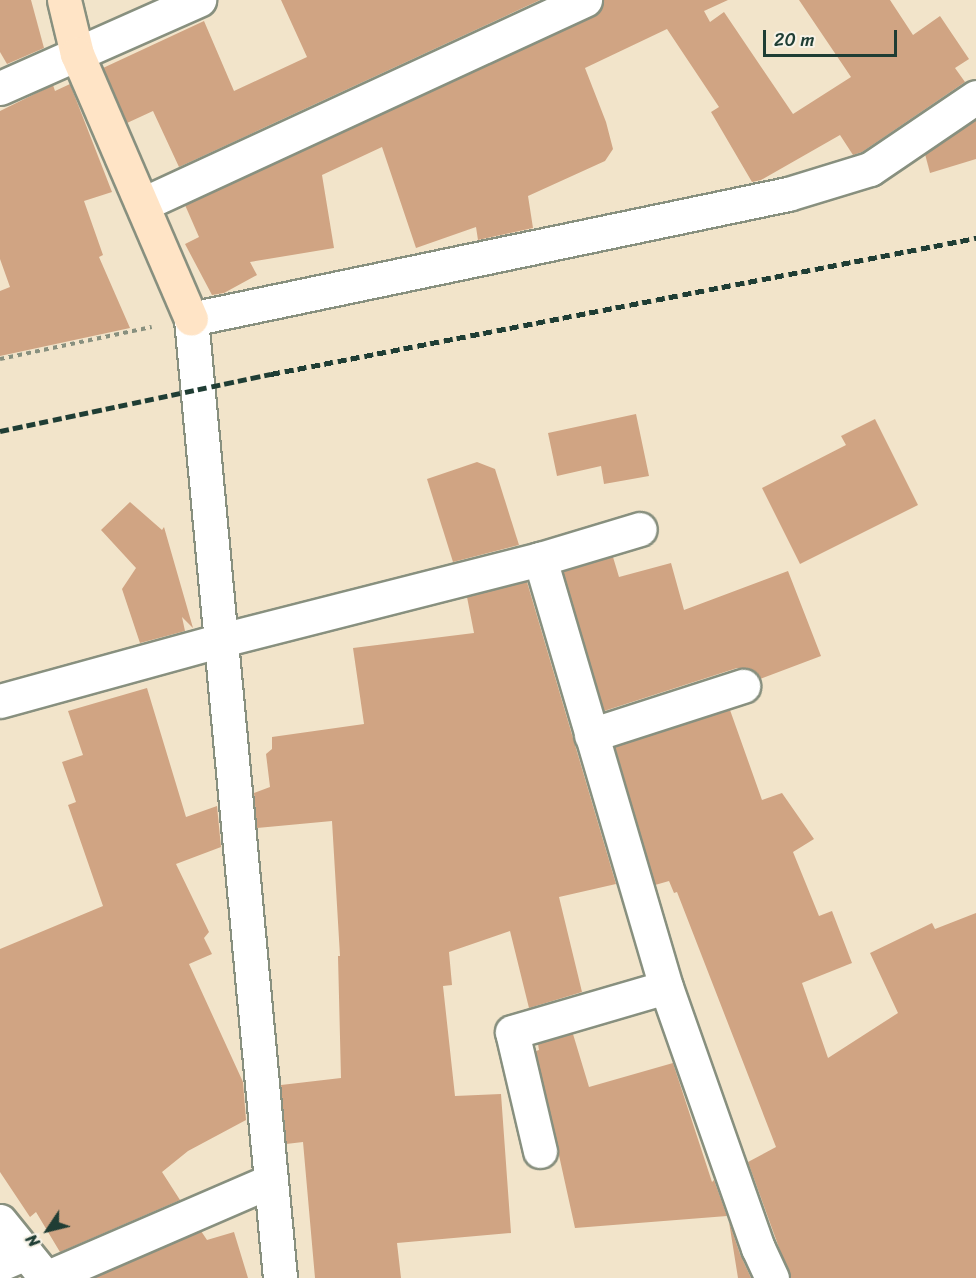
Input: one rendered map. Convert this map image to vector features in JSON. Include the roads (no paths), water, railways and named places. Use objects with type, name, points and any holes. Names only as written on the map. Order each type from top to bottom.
[{"type":"street","points":[[64,0],[78,54],[191,319],[280,1278]]},
{"type":"street","points":[[0,88],[199,0]]},
{"type":"street","points":[[142,204],[585,0]]},
{"type":"street","points":[[191,319],[788,194],[870,169],[976,98]]},
{"type":"street","points":[[0,700],[222,640],[540,559],[640,529]]},
{"type":"street","points":[[540,559],[666,987],[758,1248],[772,1278]]},
{"type":"street","points":[[591,735],[743,686]]},
{"type":"street","points":[[540,1151],[512,1032],[666,987]]},
{"type":"street","points":[[0,1221],[13,1259],[46,1278],[270,1181]]},
{"type":"railway","points":[[0,431],[271,374],[976,238]]}]
